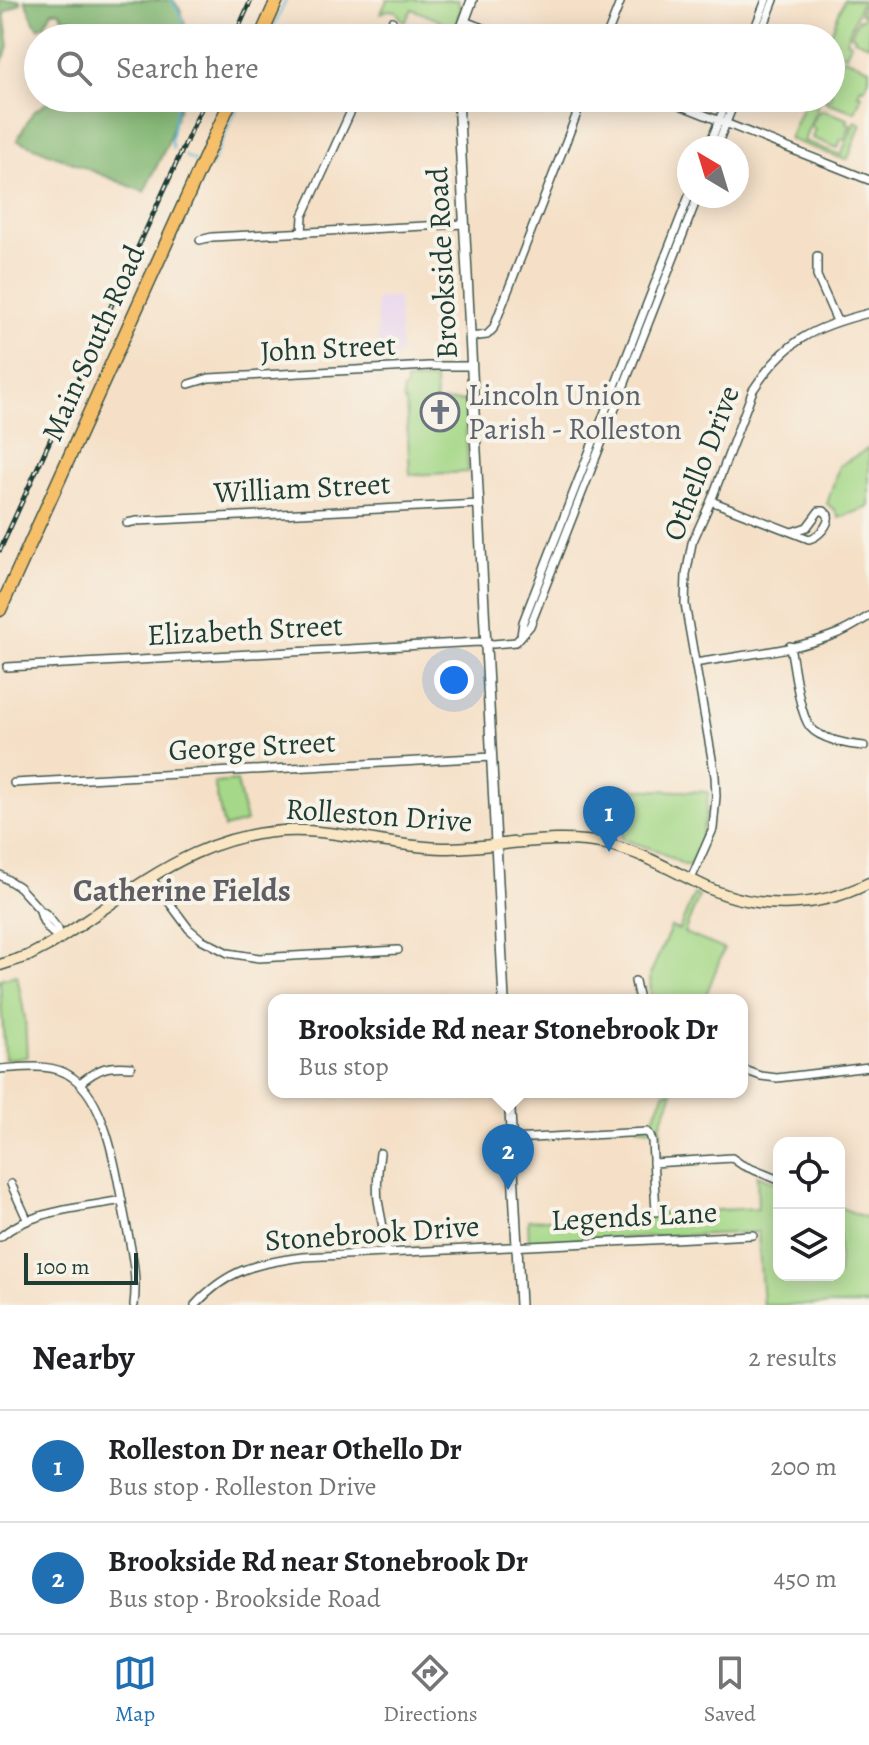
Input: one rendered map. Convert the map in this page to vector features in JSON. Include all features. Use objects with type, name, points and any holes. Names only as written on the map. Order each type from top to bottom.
[{"type":"highway","points":[[266,24],[277,0]]},
{"type":"highway","name":"Main South Road","points":[[0,610],[226,112]]},
{"type":"main road","name":"Rolleston Drive","points":[[0,965],[28,956],[60,938],[185,857],[238,837],[273,832],[317,831],[420,847],[569,841],[604,844],[652,859],[726,895],[777,904],[828,899],[869,883]]},
{"type":"street","points":[[463,24],[472,0]]},
{"type":"street","points":[[612,24],[621,0]]},
{"type":"street","points":[[757,24],[766,0]]},
{"type":"street","points":[[765,24],[774,0]]},
{"type":"street","points":[[464,21],[472,24]]},
{"type":"street","points":[[302,233],[303,216],[351,112]]},
{"type":"street","name":"Brookside Road","points":[[459,112],[504,994]]},
{"type":"street","points":[[470,337],[485,336],[493,329],[578,112]]},
{"type":"street","points":[[698,112],[869,180]]},
{"type":"street","points":[[719,136],[725,112]]},
{"type":"street","points":[[715,136],[728,112]]},
{"type":"street","points":[[520,638],[523,622],[684,208]]},
{"type":"street","points":[[520,638],[530,626],[693,208]]},
{"type":"street","points":[[200,240],[464,224]]},
{"type":"street","points":[[817,256],[817,276],[837,321]]},
{"type":"street","name":"Othello Drive","points":[[691,879],[713,829],[716,796],[685,604],[692,543],[753,390],[760,380],[780,355],[809,333],[837,321],[869,313]]},
{"type":"street","name":"John Street","points":[[189,384],[209,378],[471,366]]},
{"type":"street","points":[[711,501],[807,538],[813,538],[829,521],[828,515],[822,510],[817,512],[807,527],[792,532]]},
{"type":"street","name":"William Street","points":[[127,523],[479,504]]},
{"type":"street","points":[[695,663],[833,636],[869,616]]},
{"type":"street","name":"Elizabeth Street","points":[[7,667],[477,642],[514,643],[520,638]]},
{"type":"street","points":[[790,646],[803,710],[811,728],[851,745],[864,746]]},
{"type":"street","name":"George Street","points":[[14,783],[492,757]]},
{"type":"street","points":[[0,875],[19,887],[46,914],[58,929],[60,938]]},
{"type":"street","points":[[151,878],[189,929],[228,953],[259,958],[398,950]]},
{"type":"street","points":[[635,981],[638,994]]},
{"type":"street","points":[[80,1083],[100,1068],[131,1067]]},
{"type":"street","points":[[748,1071],[777,1078],[869,1067]]},
{"type":"street","points":[[0,1069],[49,1068],[63,1071],[80,1083],[99,1115],[115,1161],[136,1276],[134,1305]]},
{"type":"street","points":[[509,1098],[520,1305]]},
{"type":"street","points":[[512,1139],[647,1132],[652,1139],[656,1212]]},
{"type":"street","points":[[380,1153],[378,1199],[387,1253]]},
{"type":"street","points":[[653,1163],[732,1158],[773,1178]]},
{"type":"street","points":[[11,1184],[27,1219]]},
{"type":"street","points":[[0,1237],[27,1219],[122,1200]]},
{"type":"street","name":"Legends Lane","points":[[517,1246],[753,1235]]},
{"type":"street","name":"Stonebrook Drive","points":[[195,1305],[220,1283],[257,1264],[303,1257],[517,1246]]},
{"type":"shaded area","points":[[398,297],[399,356],[378,357],[376,299]]},
{"type":"green space","points":[[0,0],[20,0],[21,3],[4,13],[9,46],[0,66]]},
{"type":"green space","points":[[25,0],[173,0],[185,24],[76,24],[71,18],[66,20],[59,11],[52,11],[45,24],[34,22]]},
{"type":"green space","points":[[387,0],[458,0],[460,11],[456,24],[441,24],[441,21],[412,9],[405,22],[396,11],[381,13]]},
{"type":"green space","points":[[844,0],[862,0],[846,41],[851,43],[846,55],[845,24],[835,24]]},
{"type":"green space","points":[[865,0],[869,0],[869,45],[851,35],[858,19],[861,20],[864,15],[860,13]]},
{"type":"green space","points":[[845,58],[869,68],[869,78],[858,94],[862,95],[855,112],[845,109]]},
{"type":"green space","points":[[33,112],[178,112],[167,145],[144,192],[17,140]]},
{"type":"green space","points":[[800,112],[815,112],[804,141],[841,155],[855,121],[861,124],[848,159],[789,139]]},
{"type":"green space","points":[[818,112],[848,119],[847,123],[851,124],[838,148],[812,138],[815,129],[811,127]]},
{"type":"green space","points":[[435,380],[436,402],[465,401],[468,472],[410,475],[403,389],[406,389],[406,381]]},
{"type":"green space","points":[[869,448],[869,507],[839,518],[827,504],[839,466]]},
{"type":"green space","points":[[237,781],[246,822],[224,828],[214,783]]},
{"type":"green space","points":[[624,789],[708,792],[703,829],[690,865],[622,839]]},
{"type":"green space","points":[[694,894],[699,896],[684,933],[724,949],[706,994],[651,994],[650,975],[671,927],[679,930]]},
{"type":"green space","points":[[17,975],[25,1018],[27,1057],[5,1059],[0,979]]},
{"type":"green space","points":[[662,1098],[671,1098],[661,1123],[661,1137],[651,1129],[638,1127],[637,1123],[652,1122]]},
{"type":"green space","points":[[757,1175],[773,1182],[773,1281],[845,1281],[845,1209],[869,1219],[869,1305],[763,1305],[758,1232],[529,1242],[528,1220],[758,1208]]},
{"type":"waterway","points":[[171,0],[183,24]]},
{"type":"waterway","points":[[275,24],[286,0]]},
{"type":"waterway","points":[[173,149],[171,141],[176,112]]},
{"type":"waterway","points":[[210,167],[236,112]]},
{"type":"waterway","points":[[185,156],[195,161]]},
{"type":"railway","points":[[240,24],[251,0]]},
{"type":"railway","points":[[0,550],[200,112]]},
{"type":"place","name":"Lincoln Union Parish - Rolleston","points":[[440,412]]},
{"type":"place","name":"Rolleston Dr near Othello Dr","points":[[609,852]]},
{"type":"place","name":"Brookside Rd near Stonebrook Dr","points":[[508,1190]]},
{"type":"district","name":"Catherine Fields","points":[[182,890]]}]
